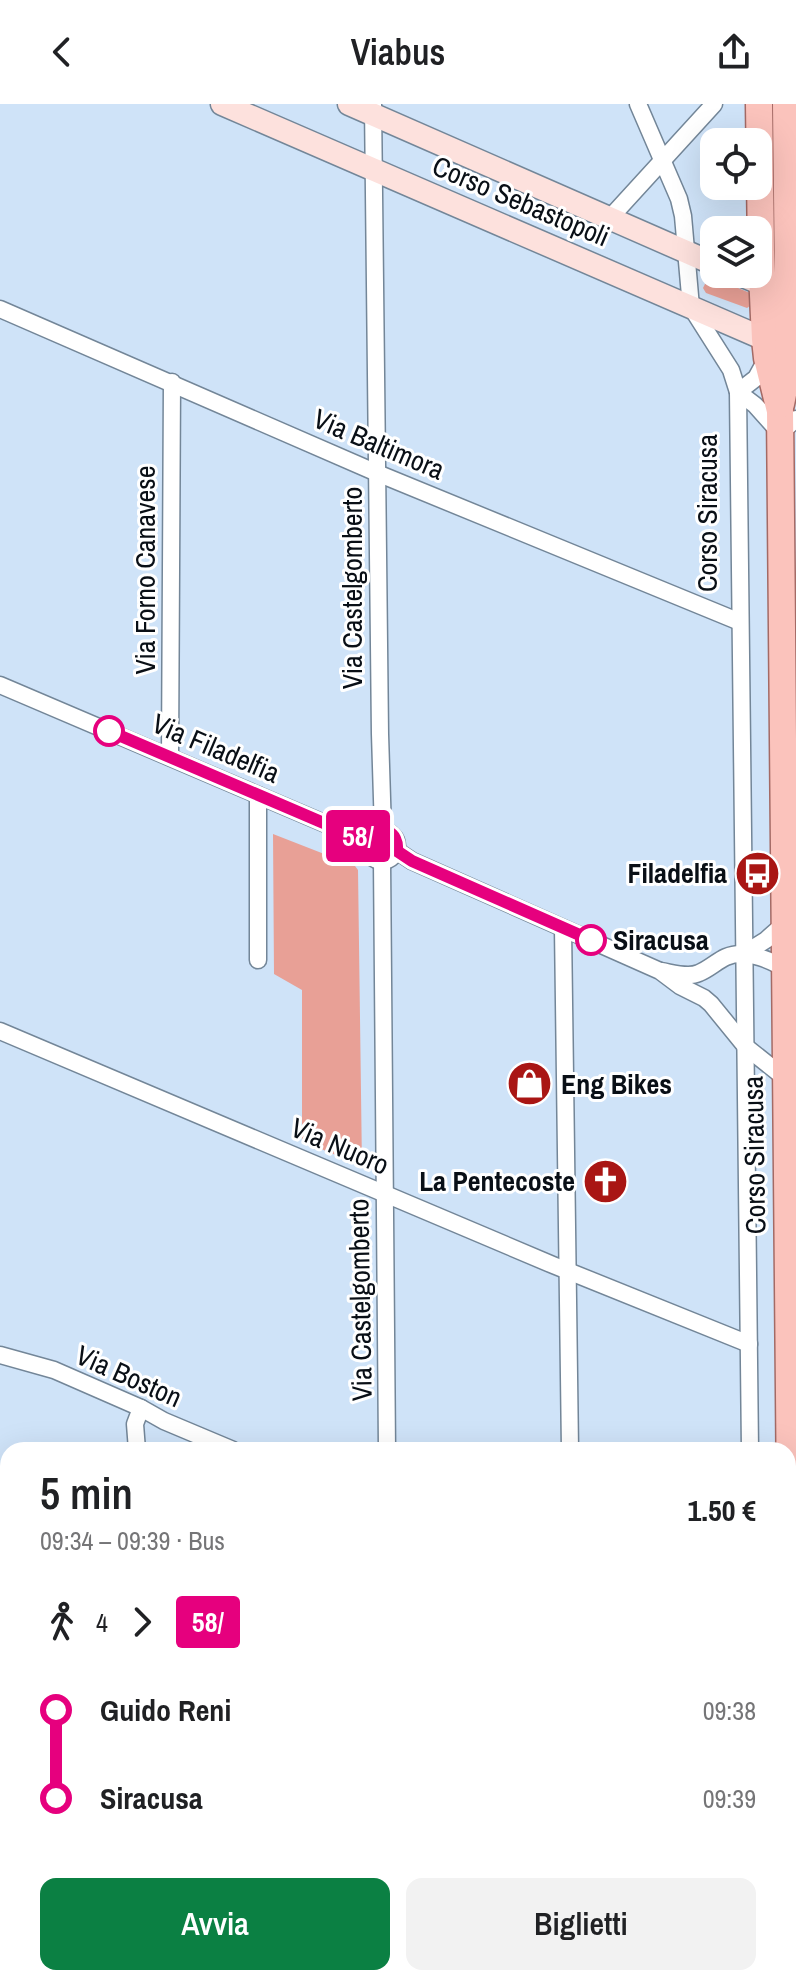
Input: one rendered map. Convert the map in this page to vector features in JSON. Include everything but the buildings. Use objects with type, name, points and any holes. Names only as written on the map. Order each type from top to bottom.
[{"type":"main road","name":"Corso Sebastopoli","points":[[222,104],[691,307],[779,350]]},
{"type":"main road","name":"Corso Sebastopoli","points":[[349,104],[373,109],[700,258]]},
{"type":"main road","name":"Corso Siracusa","points":[[753,216],[759,104]]},
{"type":"main road","name":"Corso Siracusa","points":[[779,350],[792,296],[791,176],[786,104]]},
{"type":"main road","name":"Corso Siracusa","points":[[754,288],[779,350],[785,421],[784,924],[790,972],[792,1442]]},
{"type":"main road","points":[[772,288],[792,296]]},
{"type":"street","name":"Corso Siracusa","points":[[638,104],[679,199],[691,307],[731,370],[738,392],[750,1442]]},
{"type":"street","points":[[609,219],[714,104]]},
{"type":"street","name":"Via Castelgomberto","points":[[373,109],[380,734],[376,835]]},
{"type":"street","name":"Via Baltimora","points":[[0,309],[377,473],[740,622]]},
{"type":"street","points":[[738,392],[756,378],[779,350]]},
{"type":"street","name":"Via Forno Canavese","points":[[170,757],[172,382]]},
{"type":"street","name":"Corso Siracusa","points":[[738,392],[785,421]]},
{"type":"street","name":"Via Filadelfia","points":[[0,685],[347,833],[376,835]]},
{"type":"street","points":[[258,795],[258,960]]},
{"type":"street","points":[[389,832],[397,844],[397,851],[390,859],[382,861],[375,860],[368,853],[376,835],[389,832]]},
{"type":"street","points":[[397,851],[412,861],[660,971],[704,998],[746,1047],[791,1082]]},
{"type":"street","name":"Via Castelgomberto","points":[[382,861],[387,1442]]},
{"type":"street","points":[[660,971],[699,973],[730,955],[745,953],[784,924]]},
{"type":"street","points":[[563,928],[570,1442]]},
{"type":"street","points":[[745,953],[790,972]]},
{"type":"street","name":"Via Nuoro","points":[[0,1031],[568,1271],[749,1344]]},
{"type":"street","name":"Via Boston","points":[[0,1355],[54,1370],[214,1442]]},
{"type":"street","points":[[136,1442],[135,1424],[141,1408]]},
{"type":"shaded area","points":[[703,288],[738,288],[750,293],[753,304],[747,308],[706,293]]},
{"type":"shaded area","points":[[273,834],[355,866],[358,870],[362,1166],[302,1141],[302,990],[274,974]]},
{"type":"bus line","name":"58/","points":[[109,731],[347,833],[368,839],[376,832],[389,832],[397,844],[397,851],[412,861],[591,940]]},
{"type":"place","name":"Filadelfia","points":[[758,873]]},
{"type":"place","name":"Siracusa","points":[[591,940]]},
{"type":"place","name":"Eng Bikes","points":[[530,1084]]},
{"type":"place","name":"La Pentecoste","points":[[606,1181]]}]
